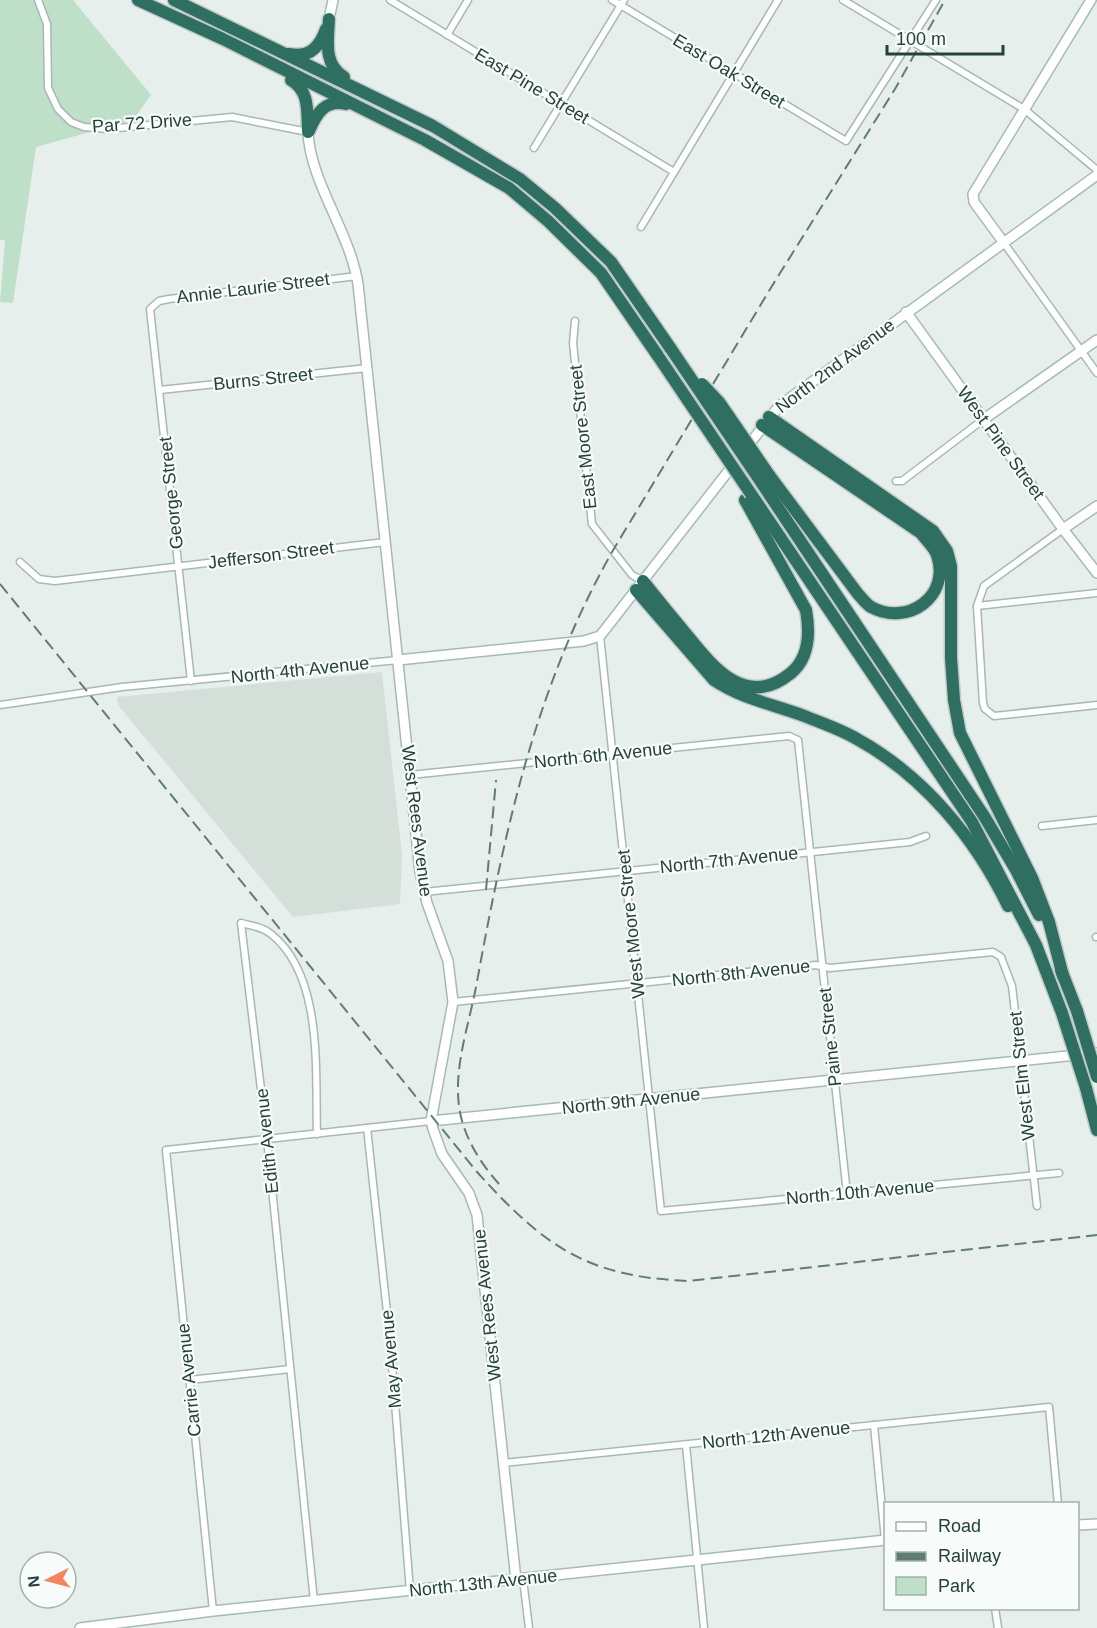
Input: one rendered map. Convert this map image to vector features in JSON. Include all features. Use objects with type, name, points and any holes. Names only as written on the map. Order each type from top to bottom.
[{"type":"highway","points":[[138,0],[223,39],[425,140],[508,188],[548,221],[601,273],[708,430],[748,497],[806,610],[809,627],[808,644],[792,672],[764,686],[748,687],[731,681],[715,669],[637,582]]},
{"type":"highway","points":[[174,0],[407,114]]},
{"type":"highway","points":[[280,52],[299,56],[313,51],[320,43],[329,19]]},
{"type":"highway","points":[[329,19],[328,55],[334,70],[520,179],[555,208],[611,262],[765,478],[870,606],[906,614],[925,605],[936,592],[941,571],[937,553],[921,533],[766,421]]},
{"type":"highway","points":[[223,39],[298,84],[305,95],[308,132]]},
{"type":"highway","points":[[308,132],[321,109],[326,105],[340,103],[354,106]]},
{"type":"highway","points":[[766,421],[933,531],[947,551],[951,566],[951,658],[954,700],[960,733],[1032,878],[1049,922],[1062,1013],[1097,1130]]},
{"type":"highway","points":[[765,478],[984,816],[1016,870],[1045,929],[1057,979]]},
{"type":"highway","points":[[748,497],[972,822],[1057,979],[1077,1011],[1097,1077]]},
{"type":"highway","points":[[637,582],[714,680],[728,690],[804,716],[856,738],[890,759],[925,788],[952,816],[969,842],[1006,902],[1031,953],[1057,979]]},
{"type":"street","name":"Par 72 Drive","points":[[38,0],[47,24],[48,88],[58,109],[71,122],[84,127],[101,129],[232,117],[308,132]]},
{"type":"street","points":[[329,19],[333,0]]},
{"type":"street","name":"East Pine Street","points":[[390,0],[674,172]]},
{"type":"street","points":[[447,34],[468,0]]},
{"type":"street","name":"East Oak Street","points":[[612,0],[622,3],[846,141],[910,41]]},
{"type":"street","points":[[641,227],[778,0]]},
{"type":"street","points":[[843,0],[1024,109],[1097,170]]},
{"type":"street","points":[[910,41],[936,0]]},
{"type":"street","points":[[1097,2],[1090,0],[973,197],[1097,373]]},
{"type":"street","points":[[534,148],[622,3]]},
{"type":"street","name":"West Rees Avenue","points":[[308,132],[313,161],[347,241],[357,276],[424,892],[448,961],[453,1002],[431,1121],[438,1146],[469,1192],[477,1215],[504,1462],[519,1579],[529,1628]]},
{"type":"street","name":"North 2nd Avenue","points":[[600,636],[637,582],[766,421],[795,392],[1097,175]]},
{"type":"street","name":"Annie Laurie Street","points":[[152,306],[169,299],[357,276]]},
{"type":"street","name":"George Street","points":[[152,306],[149,317],[160,390],[191,681]]},
{"type":"street","name":"West Pine Street","points":[[906,312],[1063,530],[1097,573]]},
{"type":"street","name":"East Moore Street","points":[[575,321],[573,343],[592,524],[637,582]]},
{"type":"street","points":[[896,480],[902,481],[984,419],[1097,340]]},
{"type":"street","name":"Burns Street","points":[[160,390],[367,368]]},
{"type":"street","points":[[1097,506],[984,586],[977,606],[985,709],[994,716],[1097,705]]},
{"type":"street","name":"Jefferson Street","points":[[20,562],[34,576],[45,581],[385,542]]},
{"type":"street","points":[[977,606],[1097,593]]},
{"type":"street","name":"North 4th Avenue","points":[[0,705],[104,689],[584,641],[600,636]]},
{"type":"street","name":"West Moore Street","points":[[600,636],[661,1211]]},
{"type":"street","name":"North 6th Avenue","points":[[410,774],[789,736],[796,738]]},
{"type":"street","name":"Paine Street","points":[[796,738],[801,747],[847,1194]]},
{"type":"street","points":[[1042,826],[1097,820]]},
{"type":"street","name":"North 7th Avenue","points":[[424,892],[910,842],[926,836]]},
{"type":"street","name":"Edith Avenue","points":[[314,1601],[267,1139],[241,923],[261,928],[271,934],[284,948],[306,986],[315,1067],[317,1134]]},
{"type":"street","name":"North 8th Avenue","points":[[453,1002],[993,952]]},
{"type":"street","name":"West Elm Street","points":[[993,952],[1000,957],[1012,986],[1037,1206]]},
{"type":"street","name":"North 9th Avenue","points":[[166,1150],[1097,1053]]},
{"type":"street","name":"May Avenue","points":[[367,1128],[390,1340],[410,1591]]},
{"type":"street","name":"Carrie Avenue","points":[[166,1150],[213,1611]]},
{"type":"street","name":"North 10th Avenue","points":[[661,1211],[1059,1173]]},
{"type":"street","points":[[189,1380],[290,1369]]},
{"type":"street","name":"North 12th Avenue","points":[[504,1462],[1049,1407],[1058,1502]]},
{"type":"street","points":[[874,1425],[884,1530]]},
{"type":"street","points":[[686,1444],[704,1628]]},
{"type":"street","points":[[1079,1525],[1097,1524]]},
{"type":"street","name":"North 13th Avenue","points":[[80,1628],[213,1611],[884,1540]]},
{"type":"street","points":[[995,1610],[998,1628]]},
{"type":"shaded area","points":[[382,672],[402,855],[400,904],[293,917],[118,705],[117,697]]},
{"type":"green space","points":[[0,0],[73,0],[151,95],[133,120],[36,147],[13,303],[0,302],[5,240],[0,240]]},
{"type":"railway","points":[[499,1184],[476,1153],[467,1135],[458,1101],[459,1068],[498,874],[525,764],[542,710],[585,604],[612,552],[772,286],[895,89],[945,0]]},
{"type":"railway","points":[[0,584],[477,1172],[524,1220],[570,1253],[595,1265],[622,1273],[689,1281],[1097,1235]]},
{"type":"railway","points":[[486,890],[496,780]]}]
